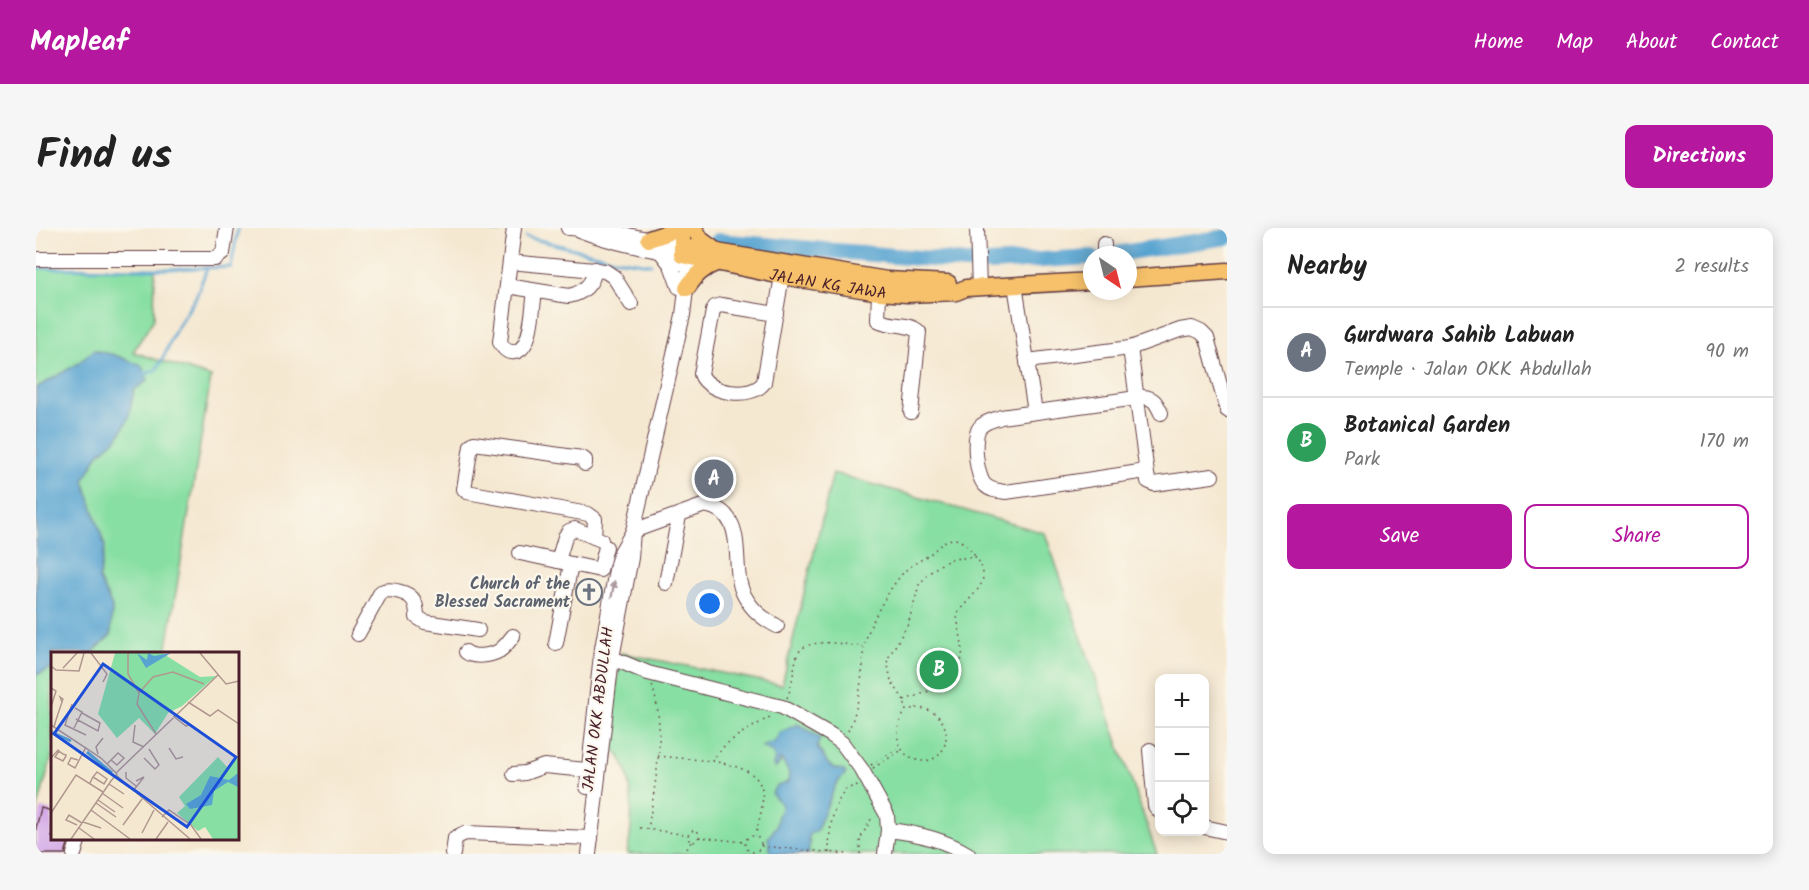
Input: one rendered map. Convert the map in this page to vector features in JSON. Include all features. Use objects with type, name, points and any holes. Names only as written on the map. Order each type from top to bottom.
[{"type":"main road","points":[[655,245],[673,228]]},
{"type":"main road","name":"JALAN OKK ABDULLAH","points":[[682,228],[686,251]]},
{"type":"main road","points":[[683,287],[716,257],[692,228]]},
{"type":"main road","name":"JALAN OKK ABDULLAH","points":[[686,251],[692,228]]},
{"type":"main road","name":"JALAN KG JAWA","points":[[686,251],[887,280],[954,283],[972,288]]},
{"type":"main road","name":"JALAN KG JAWA","points":[[716,257],[782,276],[879,292],[907,294],[1083,281]]},
{"type":"main road","points":[[1137,277],[1227,271]]},
{"type":"street","points":[[36,259],[215,259],[223,253],[227,228]]},
{"type":"street","points":[[514,228],[500,342],[506,350],[512,353],[525,346],[535,292]]},
{"type":"street","points":[[972,288],[978,270],[977,228]]},
{"type":"street","points":[[574,229],[603,230],[686,251]]},
{"type":"street","points":[[655,245],[671,265],[683,287]]},
{"type":"street","name":"JALAN OKK ABDULLAH","points":[[594,771],[601,654],[622,561],[633,531],[683,315],[686,251]]},
{"type":"street","points":[[510,262],[605,271],[614,277],[631,304]]},
{"type":"street","points":[[507,286],[563,296],[576,294],[587,287],[594,277],[595,269]]},
{"type":"street","points":[[776,314],[720,305],[716,307],[713,311],[701,374],[705,381],[719,391],[735,393],[761,387],[764,382],[776,314],[782,276]]},
{"type":"street","points":[[1016,285],[1035,412]]},
{"type":"street","points":[[879,292],[878,320],[912,327],[919,332],[911,412]]},
{"type":"street","points":[[1027,361],[1130,348],[1192,328],[1207,338],[1227,410]]},
{"type":"street","points":[[1130,348],[1148,481],[1152,484],[1212,476]]},
{"type":"street","points":[[1146,471],[1006,492],[995,491],[986,486],[979,477],[976,433],[981,425],[989,421],[1035,412],[1137,398],[1150,398],[1155,401],[1161,414]]},
{"type":"street","points":[[585,464],[582,458],[474,443],[471,446],[464,489],[467,492],[588,514],[595,519],[594,537]]},
{"type":"street","points":[[633,531],[705,505],[720,512],[730,520],[737,543],[740,585],[743,595],[759,615],[777,626]]},
{"type":"street","points":[[666,583],[679,516]]},
{"type":"street","points":[[520,553],[565,562],[600,570],[606,542],[575,529],[569,531],[565,537],[565,562],[556,643]]},
{"type":"street","points":[[605,553],[622,561]]},
{"type":"street","name":"JALAN OKK ABDULLAH","points":[[579,854],[586,838],[612,658],[622,561]]},
{"type":"street","points":[[358,634],[381,592],[387,590],[408,595],[414,601],[417,617],[425,622],[478,630]]},
{"type":"street","points":[[466,652],[475,656],[496,652],[502,649],[513,636]]},
{"type":"street","points":[[612,658],[648,673],[782,707],[831,735],[842,743],[866,776],[883,807],[888,830],[885,854]]},
{"type":"street","points":[[1150,750],[1155,806]]},
{"type":"street","points":[[514,774],[525,773],[544,766],[594,771]]},
{"type":"street","points":[[1209,828],[1227,832]]},
{"type":"street","points":[[888,830],[919,833],[969,854]]},
{"type":"street","points":[[453,854],[455,838],[465,833],[586,838]]},
{"type":"street","name":"JALAN OKK ABDULLAH","points":[[586,838],[589,854]]},
{"type":"street","points":[[74,854],[78,839]]},
{"type":"path","points":[[842,743],[856,705],[864,646],[874,618],[904,572],[945,540],[954,539],[966,544],[976,557],[982,571],[981,585],[957,615],[962,657],[956,670],[941,684],[921,695],[904,700]]},
{"type":"path","points":[[906,710],[923,708],[935,714],[944,724],[946,738],[942,751],[933,759],[927,761],[913,758],[900,746],[897,728],[906,710],[904,700],[891,681],[887,660],[908,624],[919,585],[938,566],[951,559],[976,557]]},
{"type":"path","points":[[648,673],[659,718],[658,756],[648,830]]},
{"type":"path","points":[[866,776],[900,746]]},
{"type":"path","points":[[829,853],[833,813],[841,795],[847,788],[903,750]]},
{"type":"path","points":[[712,761],[736,765],[754,774],[761,782],[762,810],[755,836]]},
{"type":"path","points":[[860,854],[860,839],[876,813],[883,807]]},
{"type":"path","points":[[640,828],[687,835],[691,841]]},
{"type":"path","points":[[687,835],[696,830],[699,837]]},
{"type":"path","points":[[755,836],[760,838],[761,846],[756,852],[750,852],[745,842],[748,838],[755,836]]},
{"type":"path","points":[[699,837],[745,842]]},
{"type":"path","points":[[691,841],[696,841],[699,837]]},
{"type":"path","points":[[684,854],[691,841]]},
{"type":"path","points":[[761,846],[848,854]]},
{"type":"green space","points":[[36,268],[155,269],[154,319],[133,352],[211,377],[166,652],[51,652],[51,760],[36,814]]},
{"type":"green space","points":[[833,473],[1045,533],[1157,854],[627,854],[631,831],[628,778],[620,757],[608,742],[621,653],[782,685]]},
{"type":"water","points":[[94,350],[115,355],[142,366],[148,380],[134,390],[128,420],[118,437],[99,454],[84,480],[105,547],[99,579],[112,607],[111,635],[93,652],[51,652],[51,668],[36,675],[36,388],[77,364]]},
{"type":"water","points":[[798,724],[820,738],[817,747],[826,760],[834,768],[846,773],[836,784],[816,832],[811,833],[808,839],[810,842],[808,854],[771,854],[768,838],[776,827],[781,810],[781,804],[772,794],[775,787],[788,782],[789,773],[781,759],[775,769],[773,765],[775,758],[771,751],[762,747],[773,743],[779,733]]},
{"type":"building","points":[[41,808],[51,811],[51,839],[69,839],[65,854],[36,854],[36,828]]},
{"type":"waterway","points":[[36,268],[231,267],[238,228]]},
{"type":"waterway","points":[[470,228],[500,232]]},
{"type":"waterway","points":[[526,237],[614,259],[651,264]]},
{"type":"waterway","points":[[1137,251],[1227,237]]},
{"type":"waterway","points":[[717,241],[967,262],[990,263],[1083,258]]},
{"type":"waterway","points":[[145,374],[156,370],[176,329],[196,297],[207,268]]},
{"type":"place","name":"Gurdwara Sahib Labuan","points":[[714,479]]},
{"type":"place","name":"Church of the Blessed Sacrament","points":[[589,592]]},
{"type":"place","name":"Botanical Garden","points":[[939,670]]}]
